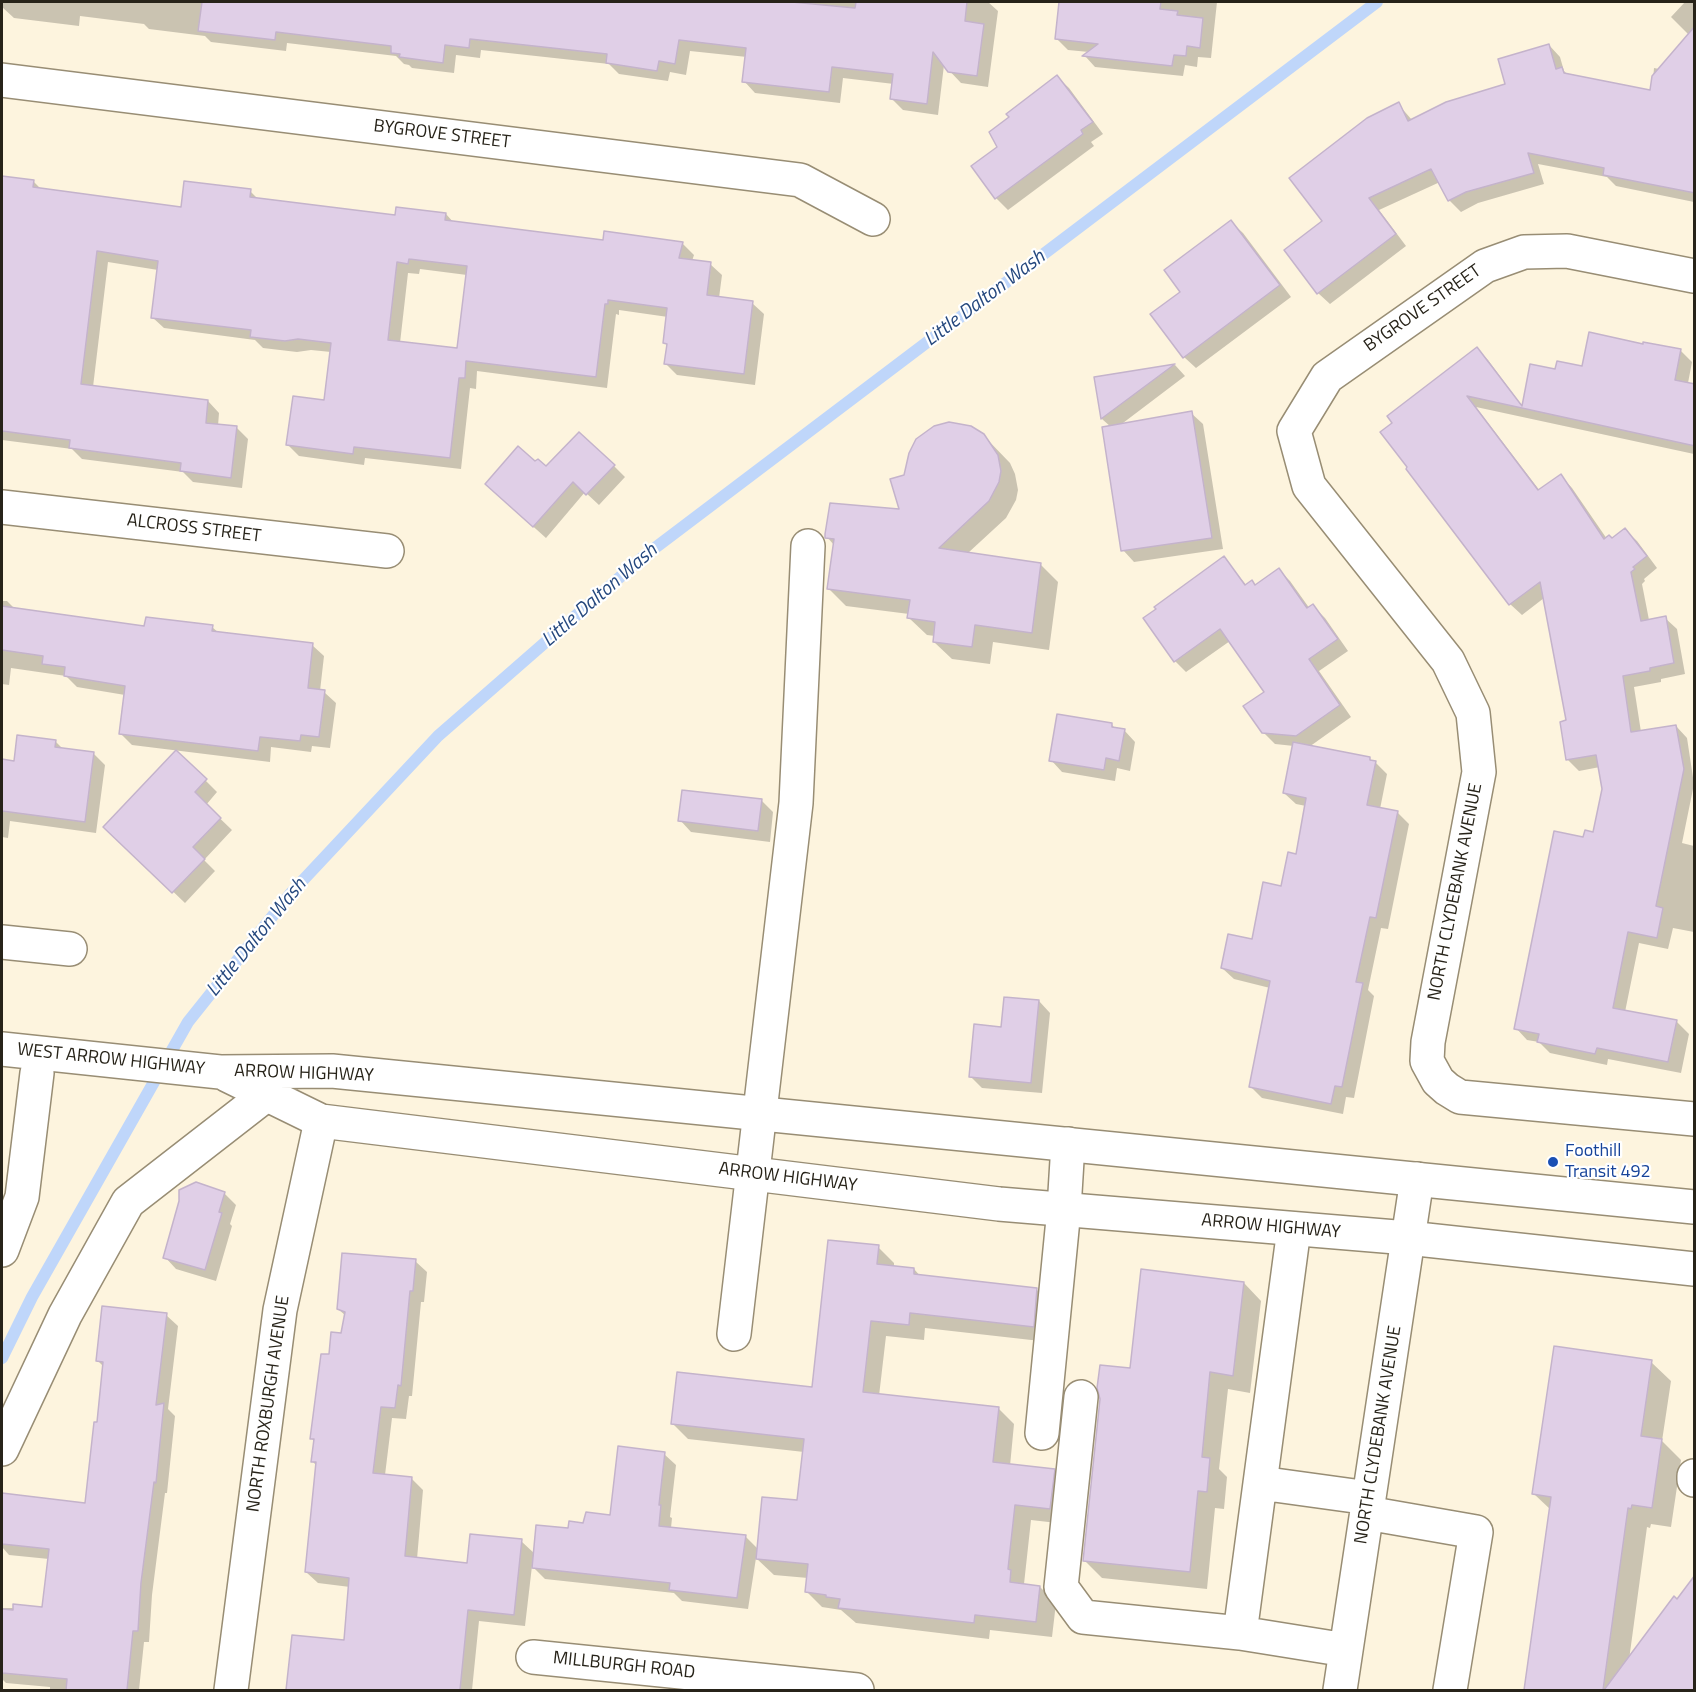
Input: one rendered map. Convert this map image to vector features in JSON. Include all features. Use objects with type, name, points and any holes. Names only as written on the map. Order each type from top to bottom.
[{"type":"street","name":"BYGROVE STREET","points":[[2,80],[800,180],[873,219]]},
{"type":"street","name":"BYGROVE STREET","points":[[1294,431],[1327,377],[1485,266],[1524,252],[1568,251],[1695,276]]},
{"type":"street","name":"NORTH CLYDEBANK AVENUE","points":[[1294,431],[1309,486],[1448,661],[1473,713],[1479,772],[1428,1042],[1427,1061],[1438,1082],[1460,1097],[1695,1119]]},
{"type":"street","name":"ALCROSS STREET","points":[[2,507],[387,551]]},
{"type":"street","points":[[734,1334],[796,803],[807,546]]},
{"type":"street","points":[[2,942],[70,949]]},
{"type":"street","name":"WEST ARROW HIGHWAY","points":[[2,1049],[220,1072]]},
{"type":"street","name":"ARROW HIGHWAY","points":[[220,1072],[332,1071],[1695,1207]]},
{"type":"street","name":"ARROW HIGHWAY","points":[[220,1072],[321,1121],[999,1204],[1408,1238],[1695,1269]]},
{"type":"street","points":[[2,1250],[22,1197],[37,1073]]},
{"type":"street","points":[[2,1449],[65,1315],[128,1202],[267,1094]]},
{"type":"street","name":"NORTH ROXBURGH AVENUE","points":[[231,1690],[280,1310],[321,1121]]},
{"type":"street","points":[[1042,1433],[1064,1209],[1068,1144]]},
{"type":"street","name":"NORTH CLYDEBANK AVENUE","points":[[1340,1690],[1417,1179]]},
{"type":"street","points":[[1240,1633],[1294,1229]]},
{"type":"street","points":[[1081,1397],[1061,1587],[1083,1617],[1240,1633],[1346,1650]]},
{"type":"street","points":[[1260,1483],[1368,1505],[1476,1532],[1450,1690]]},
{"type":"street","name":"MILLBURGH ROAD","points":[[533,1656],[778,1686],[857,1690]]},
{"type":"building","points":[[202,2],[792,2],[855,8],[856,2],[967,2],[965,21],[984,24],[977,76],[948,72],[933,52],[927,104],[890,99],[893,74],[832,67],[829,92],[742,82],[746,48],[679,40],[675,64],[659,61],[657,71],[606,63],[607,54],[470,39],[469,48],[445,45],[443,63],[399,57],[400,54],[391,53],[391,46],[276,32],[275,40],[198,31]]},
{"type":"building","points":[[1059,2],[1161,2],[1160,9],[1178,11],[1177,15],[1203,18],[1200,48],[1187,46],[1186,56],[1174,55],[1172,66],[1082,56],[1098,44],[1055,39]]},
{"type":"building","points":[[1695,26],[1695,193],[1603,175],[1604,168],[1528,153],[1534,173],[1466,192],[1448,201],[1431,169],[1369,198],[1396,234],[1317,294],[1284,250],[1322,221],[1289,178],[1367,118],[1399,102],[1408,121],[1446,102],[1505,84],[1498,59],[1549,44],[1556,69],[1562,67],[1564,73],[1650,90],[1652,76]]},
{"type":"building","points":[[1057,75],[1093,122],[1081,130],[1083,134],[995,199],[971,166],[997,147],[989,132],[1009,117],[1006,114]]},
{"type":"building","points":[[2,176],[34,180],[33,187],[181,207],[184,181],[251,189],[250,197],[395,215],[396,207],[446,213],[445,220],[603,240],[604,231],[683,242],[679,258],[711,262],[707,295],[753,301],[744,374],[664,364],[667,344],[663,343],[667,308],[608,300],[608,304],[605,304],[596,377],[466,361],[465,378],[459,378],[450,458],[354,447],[353,454],[286,445],[293,396],[324,400],[331,343],[250,337],[251,330],[151,318],[158,261],[97,251],[81,384],[208,400],[206,423],[237,426],[231,478],[180,471],[181,463],[69,448],[70,440],[2,431]],"holes":[[[409,259],[467,266],[457,348],[388,340],[397,262],[408,264]]]},
{"type":"building","points":[[1231,220],[1280,285],[1183,358],[1150,314],[1180,292],[1164,270]]},
{"type":"building","points":[[1589,332],[1643,344],[1643,342],[1681,349],[1675,380],[1695,384],[1695,446],[1467,396],[1538,490],[1561,474],[1604,539],[1609,535],[1612,538],[1625,528],[1647,556],[1633,567],[1635,569],[1631,572],[1641,621],[1666,616],[1674,663],[1650,668],[1650,671],[1623,676],[1631,732],[1676,725],[1684,769],[1656,906],[1663,908],[1657,938],[1628,932],[1613,1008],[1677,1020],[1668,1062],[1597,1048],[1595,1054],[1537,1042],[1539,1034],[1514,1029],[1554,831],[1583,837],[1585,830],[1593,832],[1602,789],[1596,755],[1566,760],[1560,722],[1566,720],[1540,582],[1509,605],[1380,432],[1392,423],[1387,416],[1477,347],[1522,406],[1530,364],[1555,369],[1557,361],[1582,366]]},
{"type":"building","points":[[1175,364],[1101,419],[1094,377]]},
{"type":"building","points":[[1192,411],[1212,538],[1121,551],[1102,427]]},
{"type":"building","points":[[949,422],[971,426],[984,434],[998,455],[1001,471],[999,482],[989,501],[939,548],[1041,563],[1032,633],[975,625],[972,647],[933,642],[935,622],[907,618],[910,600],[827,589],[834,539],[825,538],[830,503],[899,509],[890,479],[904,475],[909,453],[916,439],[934,426]]},
{"type":"building","points":[[579,432],[615,465],[586,495],[573,482],[533,527],[485,484],[518,446],[535,461],[538,459],[546,466]]},
{"type":"building","points":[[1224,556],[1245,585],[1252,580],[1255,585],[1279,568],[1307,608],[1313,604],[1338,639],[1309,659],[1340,705],[1296,736],[1262,733],[1243,706],[1264,692],[1220,629],[1174,662],[1143,618],[1156,609],[1154,607]]},
{"type":"building","points":[[2,606],[144,626],[146,617],[213,625],[212,631],[313,643],[308,688],[325,690],[319,737],[301,735],[300,741],[260,737],[258,751],[119,734],[125,686],[64,676],[65,667],[42,664],[43,656],[2,650]]},
{"type":"building","points":[[1057,714],[1112,723],[1112,727],[1125,729],[1119,761],[1106,758],[1104,770],[1049,761]]},
{"type":"building","points":[[17,735],[56,740],[55,747],[94,752],[85,822],[2,811],[2,759],[14,761]]},
{"type":"building","points":[[1293,742],[1370,757],[1370,760],[1376,761],[1367,805],[1398,811],[1376,918],[1370,917],[1356,982],[1363,983],[1342,1087],[1335,1086],[1331,1104],[1249,1087],[1270,981],[1221,968],[1228,934],[1252,939],[1263,882],[1281,886],[1288,852],[1296,854],[1306,798],[1283,793]]},
{"type":"building","points":[[176,750],[207,779],[195,792],[221,818],[193,847],[205,859],[172,893],[103,827]]},
{"type":"building","points":[[682,790],[762,799],[758,831],[678,821]]},
{"type":"building","points":[[1004,997],[1039,1000],[1031,1083],[969,1077],[974,1024],[1001,1027]]},
{"type":"building","points":[[196,1182],[225,1192],[219,1212],[222,1213],[205,1270],[163,1258],[179,1201],[179,1190]]},
{"type":"building","points":[[828,1240],[879,1245],[877,1264],[914,1268],[914,1274],[1037,1288],[1034,1327],[910,1313],[909,1325],[871,1321],[863,1392],[999,1407],[993,1462],[1055,1469],[1050,1509],[1015,1505],[1008,1569],[1011,1570],[1010,1582],[1040,1586],[1036,1622],[975,1615],[974,1623],[838,1608],[840,1599],[805,1592],[808,1564],[756,1559],[762,1497],[797,1500],[804,1439],[671,1424],[677,1372],[812,1387]]},
{"type":"building","points":[[342,1253],[416,1259],[413,1291],[410,1291],[401,1386],[398,1385],[395,1408],[381,1407],[373,1473],[412,1477],[405,1556],[467,1563],[470,1534],[522,1539],[514,1615],[468,1610],[460,1690],[286,1690],[292,1635],[344,1640],[349,1578],[305,1572],[316,1462],[311,1462],[314,1439],[310,1439],[321,1354],[329,1354],[331,1332],[341,1333],[345,1312],[337,1309]]},
{"type":"building","points":[[1141,1269],[1244,1282],[1233,1376],[1210,1372],[1202,1457],[1210,1458],[1207,1492],[1198,1491],[1190,1572],[1083,1561],[1100,1399],[1097,1388],[1100,1365],[1130,1368]]},
{"type":"building","points":[[102,1306],[167,1313],[156,1405],[164,1403],[156,1483],[154,1482],[141,1583],[138,1631],[133,1631],[127,1690],[66,1690],[67,1679],[2,1673],[2,1609],[13,1610],[13,1604],[42,1607],[49,1549],[2,1544],[2,1493],[85,1503],[103,1362],[96,1361]]},
{"type":"building","points":[[1554,1346],[1652,1360],[1641,1436],[1662,1439],[1652,1508],[1632,1505],[1631,1509],[1628,1508],[1603,1690],[1524,1690],[1551,1497],[1532,1494]]},
{"type":"building","points":[[618,1446],[665,1452],[659,1526],[746,1535],[737,1598],[669,1590],[670,1583],[532,1568],[536,1525],[568,1528],[569,1521],[583,1523],[586,1512],[610,1515]]},
{"type":"building","points":[[1695,1575],[1695,1690],[1604,1690],[1674,1596],[1677,1599]]},
{"type":"waterway","name":"Little Dalton Wash","points":[[2,1358],[32,1297],[188,1022],[291,893],[438,736],[643,557],[1377,2]]},
{"type":"place","name":"Foothill Transit 492","points":[[1553,1162]]}]
